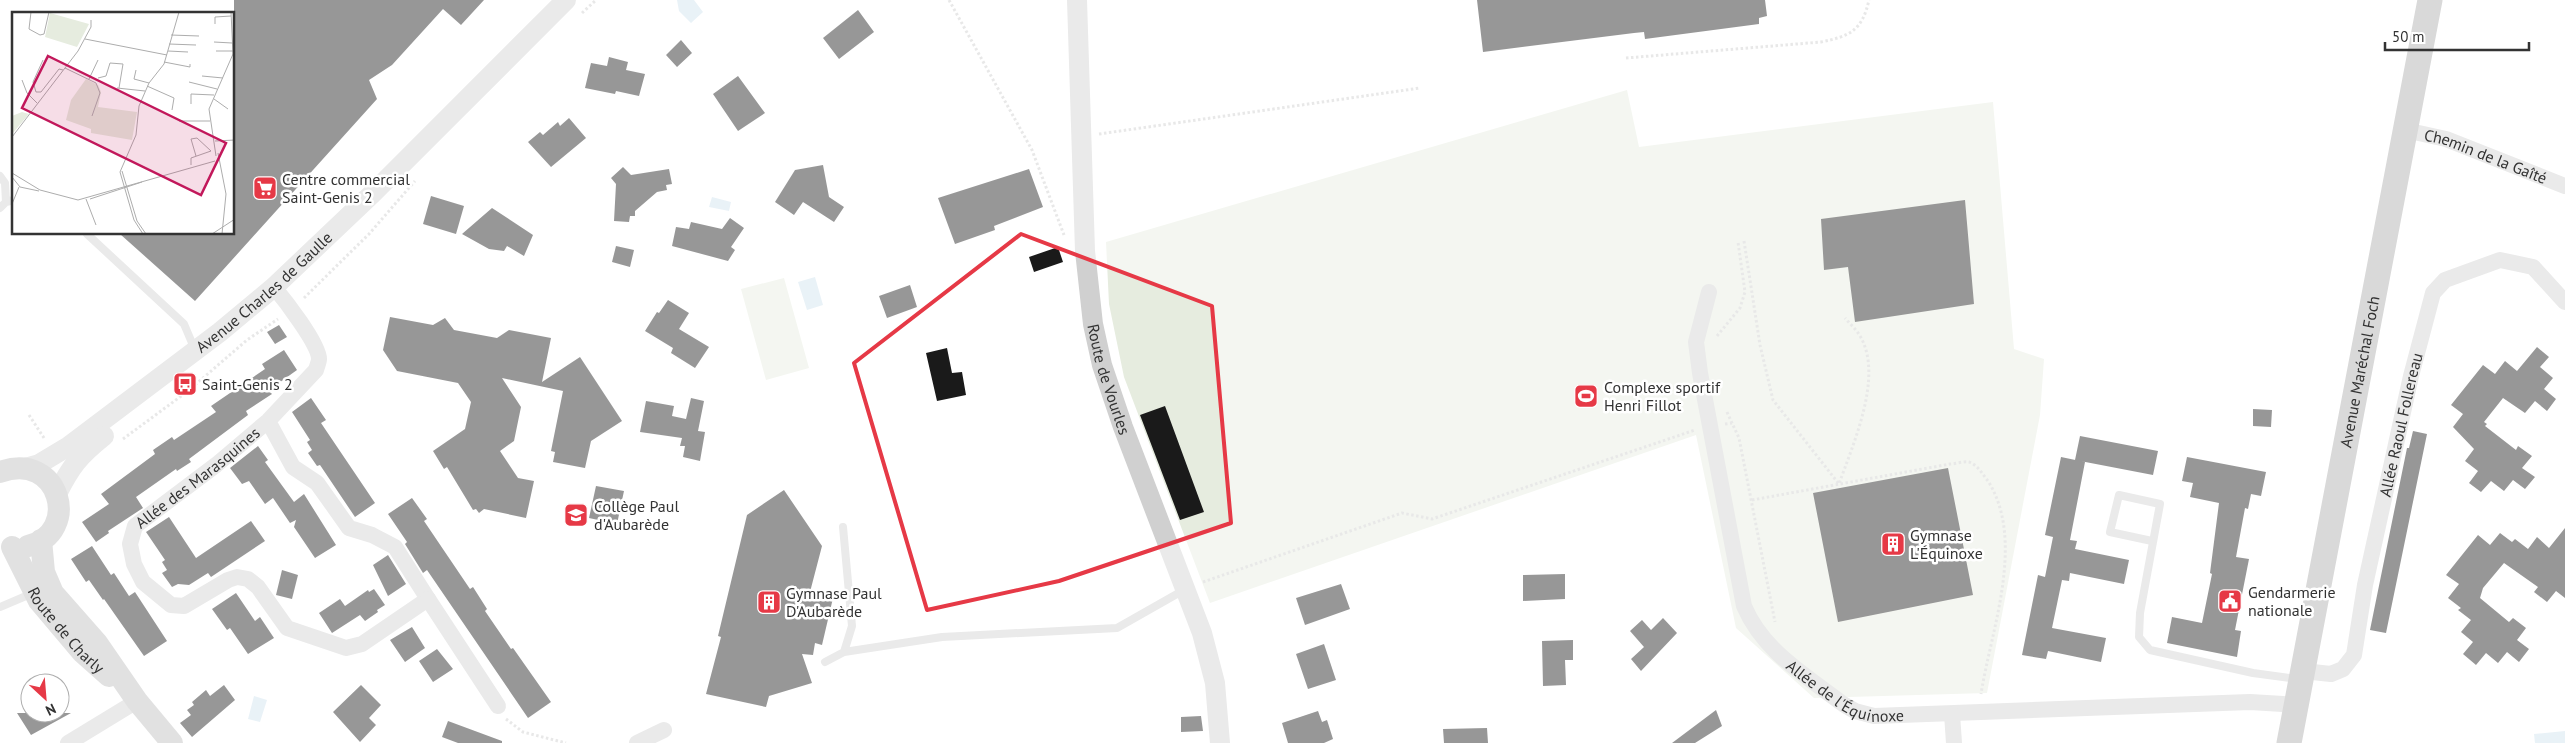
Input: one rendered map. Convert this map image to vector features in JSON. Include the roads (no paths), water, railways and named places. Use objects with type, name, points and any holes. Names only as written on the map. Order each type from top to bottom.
[{"type":"main road","name":"Avenue Maréchal Foch","points":[[2289,743],[2430,0]]},
{"type":"main road","points":[[0,472],[12,468],[25,468],[45,476],[57,494],[59,507],[57,520],[51,531],[41,540],[22,547],[6,544]]},
{"type":"main road","name":"Route de Charly","points":[[41,540],[44,572],[53,593],[97,643],[137,701],[172,743]]},
{"type":"main road","name":"Route de Charly","points":[[6,544],[39,601],[82,652],[137,701]]},
{"type":"street","name":"Avenue Charles de Gaulle","points":[[57,494],[70,468],[84,452],[179,376],[283,298],[415,151],[566,0]]},
{"type":"street","name":"Route de Vourles","points":[[1077,0],[1086,251],[1093,324],[1102,365],[1148,495],[1202,633],[1215,683],[1220,743]]},
{"type":"street","name":"Chemin de la Gaîté","points":[[2405,130],[2446,139],[2565,186]]},
{"type":"street","name":"Allée Raoul Follereau","points":[[2302,675],[2331,674],[2343,669],[2354,655],[2365,585],[2411,376],[2434,292],[2445,280],[2500,260],[2533,267],[2565,302]]},
{"type":"street","name":"Allée de l'Équinoxe","points":[[1709,292],[1696,342],[1709,428],[1742,598],[1752,623],[1766,643],[1854,711],[1874,716],[2250,702],[2282,704],[2296,708]]},
{"type":"street","name":"Avenue Charles de Gaulle","points":[[25,468],[39,464],[70,446],[195,351],[283,298]]},
{"type":"street","name":"Allée des Marasquines","points":[[283,298],[318,351],[320,360],[316,370],[268,421],[216,465],[135,526],[130,544],[134,564],[143,582],[170,605],[184,606],[228,580],[237,577],[248,579],[258,586],[287,628],[346,648],[362,644],[428,599]]},
{"type":"street","name":"Allée des Marasquines","points":[[268,421],[294,467],[317,484],[350,528],[372,535],[395,547],[498,706]]},
{"type":"street","points":[[68,743],[137,701]]},
{"type":"street","points":[[1952,714],[1954,743]]},
{"type":"street","points":[[637,743],[664,730]]},
{"type":"lane","points":[[0,176],[5,183],[10,201],[0,208]]},
{"type":"lane","points":[[88,235],[184,324],[195,351]]},
{"type":"lane","points":[[2152,541],[2110,532],[2119,495],[2160,504],[2140,613],[2139,637],[2150,650],[2253,673],[2302,675]]},
{"type":"lane","points":[[843,527],[852,626],[844,652]]},
{"type":"lane","points":[[825,662],[844,652],[942,637],[1117,628],[1186,589]]},
{"type":"lane","points":[[0,607],[35,592]]},
{"type":"water","points":[[677,0],[694,0],[703,12],[691,23],[679,11]]},
{"type":"water","points":[[712,197],[731,202],[729,211],[709,207]]},
{"type":"water","points":[[815,277],[823,305],[807,310],[798,282]]},
{"type":"water","points":[[254,696],[267,700],[260,722],[248,719]]},
{"type":"water","points":[[2565,731],[2565,743],[2535,743],[2534,734]]},
{"type":"place","name":"Centre commercial Saint-Genis 2","points":[[265,188]]},
{"type":"place","name":"Saint-Genis 2","points":[[185,384]]},
{"type":"place","name":"Complexe sportif Henri Fillot","points":[[1586,396]]},
{"type":"place","name":"Collège Paul d'Aubarède","points":[[576,515]]},
{"type":"place","name":"Gymnase L'Équinoxe","points":[[1893,544]]},
{"type":"place","name":"Gendarmerie nationale","points":[[2230,601]]},
{"type":"place","name":"Gymnase Paul D'Aubarède","points":[[769,602]]}]
